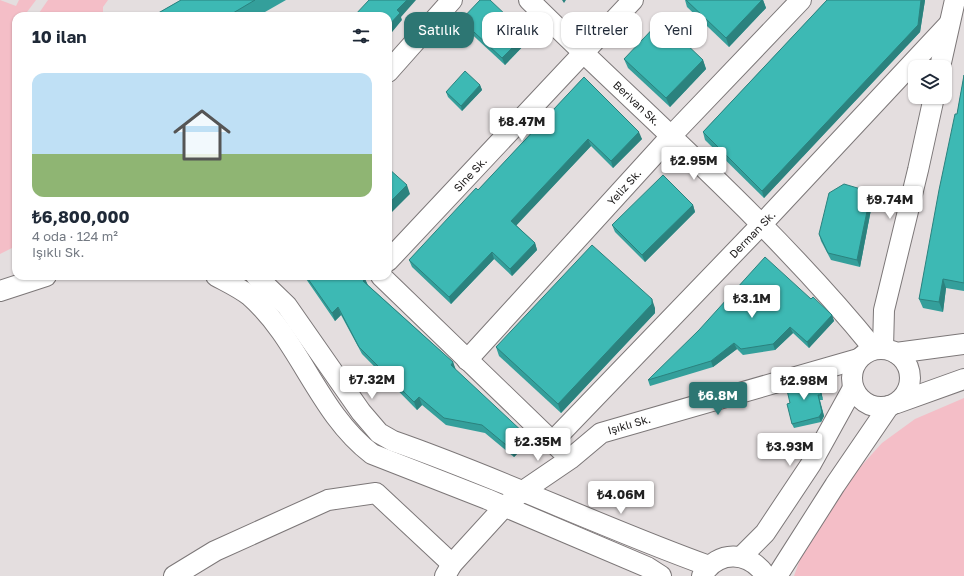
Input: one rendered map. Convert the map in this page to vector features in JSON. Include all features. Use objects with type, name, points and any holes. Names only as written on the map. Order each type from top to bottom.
[{"type":"street","points":[[392,68],[452,0]]},
{"type":"street","name":"Berivan Sk.","points":[[528,0],[583,54],[672,135],[761,225],[852,321],[878,352]]},
{"type":"street","name":"Sine Sk.","points":[[392,258],[633,0]]},
{"type":"street","name":"Yeliz Sk.","points":[[467,360],[672,135],[800,0]]},
{"type":"street","points":[[942,60],[955,0]]},
{"type":"street","name":"Derman Sk.","points":[[552,442],[761,225],[950,24]]},
{"type":"street","points":[[741,557],[765,533],[811,464],[853,388],[852,373],[878,352],[884,310],[932,104]]},
{"type":"street","points":[[0,290],[12,280]]},
{"type":"street","points":[[0,290],[33,280]]},
{"type":"street","points":[[223,280],[249,295],[273,319],[341,423],[358,444],[372,454],[647,567],[662,576]]},
{"type":"street","points":[[260,280],[287,306],[361,412],[379,433],[393,441],[523,491],[653,546],[706,571],[724,558],[741,557],[751,561],[760,568],[766,576]]},
{"type":"street","points":[[385,280],[570,459]]},
{"type":"street","name":"Işıklı Sk.","points":[[448,570],[504,507],[523,491],[570,459],[601,433],[878,352],[964,344]]},
{"type":"street","points":[[776,576],[835,485],[893,404],[904,396],[909,387],[910,377],[908,368],[903,359],[878,352]]},
{"type":"street","points":[[853,388],[864,402],[872,406],[893,404],[964,378]]},
{"type":"street","points":[[174,576],[215,551],[328,500],[376,492],[448,570]]},
{"type":"shaded area","points":[[0,0],[16,6],[19,0],[36,0],[27,12],[12,12],[12,248],[0,254]]},
{"type":"shaded area","points":[[48,0],[108,0],[103,7],[103,12],[40,12]]},
{"type":"shaded area","points":[[964,398],[964,576],[794,576],[808,537],[833,497],[882,443],[915,419]]},
{"type":"building","points":[[181,0],[255,0],[235,12],[160,12]]},
{"type":"building","points":[[369,0],[407,0],[397,10],[400,13],[392,22],[392,12],[358,12]]},
{"type":"building","points":[[480,0],[490,0],[503,12],[482,12],[482,39],[474,32],[474,12],[469,12]]},
{"type":"building","points":[[686,0],[762,0],[726,38],[707,20],[707,12],[699,12]]},
{"type":"building","points":[[827,0],[921,0],[918,25],[762,191],[703,132]]},
{"type":"building","points":[[650,32],[650,48],[690,48],[703,60],[666,98],[624,59],[634,48],[642,48],[642,40]]},
{"type":"building","points":[[491,48],[512,48],[502,58]]},
{"type":"building","points":[[465,71],[480,85],[461,106],[446,92]]},
{"type":"building","points":[[964,75],[964,283],[943,279],[939,302],[919,299],[939,190],[955,114],[957,114]]},
{"type":"building","points":[[584,77],[639,132],[611,161],[588,139],[511,221],[535,243],[510,269],[492,252],[449,297],[409,260],[476,188],[478,190]]},
{"type":"building","points":[[392,172],[407,185],[392,200]]},
{"type":"building","points":[[663,175],[693,205],[642,255],[612,225]]},
{"type":"building","points":[[844,184],[871,192],[857,260],[828,253],[819,234],[829,193]]},
{"type":"building","points":[[592,245],[652,299],[652,304],[558,404],[496,347]]},
{"type":"building","points":[[765,257],[811,299],[813,297],[832,315],[807,342],[790,327],[773,344],[741,349],[734,343],[711,361],[648,380],[699,330]]},
{"type":"building","points":[[309,280],[364,280],[363,281],[453,362],[451,365],[526,435],[511,449],[482,425],[444,418],[419,397],[414,402],[359,347],[338,307],[332,313]]},
{"type":"building","points":[[817,377],[821,395],[818,395],[822,412],[819,417],[792,424],[787,404],[790,403],[786,386]]}]
